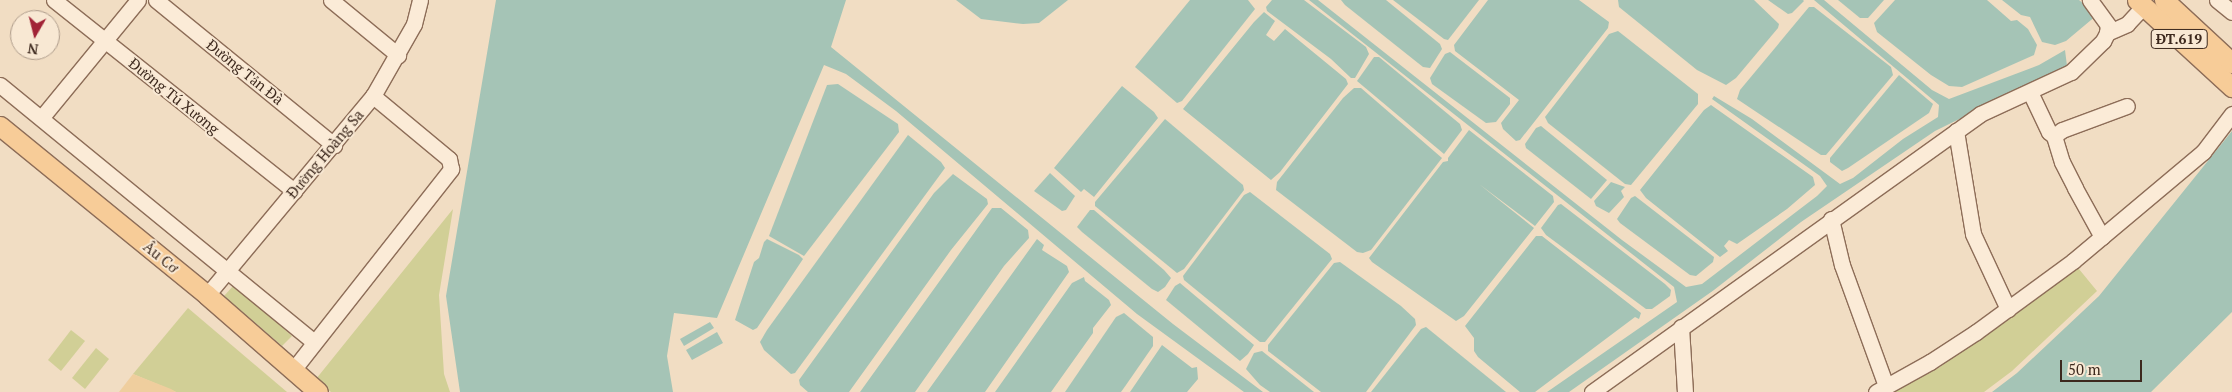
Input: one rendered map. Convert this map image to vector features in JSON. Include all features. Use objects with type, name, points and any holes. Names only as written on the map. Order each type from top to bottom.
[{"type":"main road","name":"ĐT.619","points":[[2164,0],[2228,76]]},
{"type":"main road","name":"ĐT.619","points":[[2140,3],[2228,76]]},
{"type":"main road","name":"Âu Cơ","points":[[0,126],[208,295],[318,392]]},
{"type":"street","name":"Đường Tú Xương","points":[[54,0],[294,191]]},
{"type":"street","points":[[42,117],[138,0]]},
{"type":"street","name":"Đường Tản Đà","points":[[156,0],[334,145]]},
{"type":"street","points":[[331,0],[398,55]]},
{"type":"street","name":"Đường Hoàng Sa","points":[[208,295],[373,96],[414,24],[420,0]]},
{"type":"street","points":[[1592,392],[1832,218],[1980,114],[2071,72],[2103,41],[2107,33],[2108,25],[2090,0]]},
{"type":"street","points":[[2218,0],[2232,12]]},
{"type":"street","points":[[2107,33],[2128,24],[2140,3]]},
{"type":"street","points":[[0,84],[314,342]]},
{"type":"street","points":[[2030,92],[2049,132],[2054,136],[2062,162],[2102,237]]},
{"type":"street","points":[[293,370],[451,169],[448,159],[373,96]]},
{"type":"street","points":[[2054,136],[2062,130],[2127,106]]},
{"type":"street","points":[[1832,218],[1842,264],[1881,389],[1930,362],[2008,309],[2102,237],[2203,152],[2232,114]]},
{"type":"street","points":[[1956,131],[1974,234],[2008,309]]},
{"type":"street","points":[[1681,328],[1685,392]]},
{"type":"shaded area","points":[[496,0],[846,0],[831,47],[1173,324],[1263,392],[1244,392],[1137,314],[896,111],[846,74],[824,65],[717,318],[674,313],[667,356],[673,392],[460,392],[446,296]]},
{"type":"shaded area","points":[[956,0],[1068,0],[1039,23],[1023,24],[981,19]]},
{"type":"shaded area","points":[[1190,0],[1248,0],[1255,9],[1182,101],[1177,103],[1135,67]]},
{"type":"shaded area","points":[[1272,0],[1304,0],[1366,47],[1369,54],[1355,78],[1351,78],[1331,59],[1267,11],[1266,7]]},
{"type":"shaded area","points":[[1309,0],[1318,0],[1622,240],[1686,287],[1702,284],[1817,196],[1827,186],[1820,176],[1712,99],[1714,96],[1752,119],[1840,184],[1853,178],[1903,139],[1938,117],[1939,105],[1814,0],[1824,0],[1932,90],[1949,99],[2039,65],[2065,50],[2067,66],[1935,131],[1801,222],[1714,290],[1569,392],[1547,392],[1677,302],[1674,287]]},
{"type":"shaded area","points":[[1341,0],[1386,0],[1440,44],[1442,49],[1430,68],[1423,67]]},
{"type":"shaded area","points":[[1393,0],[1479,0],[1448,40],[1444,39]]},
{"type":"shaded area","points":[[1488,0],[1579,0],[1609,22],[1608,28],[1520,140],[1516,141],[1503,129],[1501,123],[1519,100],[1455,51],[1454,45]]},
{"type":"shaded area","points":[[1618,0],[1754,0],[1779,24],[1778,28],[1736,78],[1726,85],[1697,70],[1619,7]]},
{"type":"shaded area","points":[[1768,0],[1804,1],[1792,13],[1788,14]]},
{"type":"shaded area","points":[[1838,0],[1884,0],[1868,18],[1860,18]]},
{"type":"shaded area","points":[[1895,0],[1987,0],[2011,21],[2017,20],[2028,29],[2037,45],[2034,55],[1962,87],[1949,86],[1931,75],[1877,32],[1874,23]]},
{"type":"shaded area","points":[[2002,0],[2079,0],[2097,15],[2066,41],[2055,45],[2042,42],[2030,17],[2021,15]]},
{"type":"shaded area","points":[[1809,7],[1814,7],[1891,67],[1893,75],[1826,155],[1821,155],[1737,99],[1740,90]]},
{"type":"shaded area","points":[[1264,12],[1275,21],[1266,35],[1274,41],[1285,29],[1346,79],[1348,84],[1280,172],[1271,180],[1183,109]]},
{"type":"shaded area","points":[[1618,31],[1698,94],[1698,104],[1631,185],[1625,184],[1548,123],[1545,117],[1609,34]]},
{"type":"shaded area","points":[[1450,52],[1510,98],[1510,104],[1496,122],[1486,123],[1432,84],[1430,78],[1445,54]]},
{"type":"shaded area","points":[[1374,57],[1379,57],[1460,124],[1462,130],[1444,154],[1357,81]]},
{"type":"shaded area","points":[[1899,75],[1933,104],[1929,113],[1842,171],[1830,162],[1830,158]]},
{"type":"shaded area","points":[[838,84],[898,124],[899,132],[804,256],[769,236],[827,85]]},
{"type":"shaded area","points":[[1122,86],[1154,112],[1158,118],[1094,197],[1084,189],[1081,192],[1054,168]]},
{"type":"shaded area","points":[[1354,88],[1361,88],[1442,158],[1371,250],[1363,253],[1357,252],[1276,190],[1277,182],[1343,98]]},
{"type":"shaded area","points":[[1711,105],[1813,177],[1815,185],[1787,209],[1737,244],[1729,240],[1724,246],[1728,251],[1720,257],[1646,198],[1640,190],[1704,110]]},
{"type":"shaded area","points":[[1165,119],[1243,185],[1244,190],[1184,269],[1177,273],[1095,206],[1095,202]]},
{"type":"shaded area","points":[[1541,126],[1607,180],[1591,199],[1526,148],[1525,144],[1536,128]]},
{"type":"shaded area","points":[[1469,130],[1553,196],[1554,202],[1535,226],[1479,184],[1534,228],[1464,316],[1456,321],[1369,258],[1443,162],[1448,161],[1448,158]]},
{"type":"shaded area","points":[[2232,131],[2232,312],[2151,392],[1992,392],[2017,373],[2099,296]]},
{"type":"shaded area","points":[[908,135],[941,162],[945,168],[795,373],[791,374],[764,350],[760,342]]},
{"type":"shaded area","points":[[1050,173],[1075,196],[1066,210],[1062,211],[1034,191]]},
{"type":"shaded area","points":[[953,174],[987,199],[988,204],[951,250],[849,392],[808,392],[800,385],[799,380],[934,193]]},
{"type":"shaded area","points":[[1611,182],[1625,187],[1621,191],[1624,197],[1609,213],[1596,206],[1594,201]]},
{"type":"shaded area","points":[[1250,192],[1330,254],[1332,259],[1265,342],[1260,342],[1184,280],[1183,276],[1244,195]]},
{"type":"shaded area","points":[[1635,196],[1714,257],[1713,262],[1696,276],[1690,275],[1620,223],[1617,219],[1631,198]]},
{"type":"shaded area","points":[[1561,204],[1665,284],[1671,290],[1670,296],[1652,309],[1646,309],[1546,235],[1541,228],[1558,205]]},
{"type":"shaded area","points":[[992,208],[1001,208],[1028,230],[1029,238],[1004,266],[915,392],[860,392]]},
{"type":"shaded area","points":[[453,209],[439,295],[444,374],[450,392],[331,392],[316,379]]},
{"type":"shaded area","points":[[1090,210],[1094,210],[1164,270],[1171,278],[1165,287],[1158,292],[1152,289],[1077,227]]},
{"type":"shaded area","points":[[1536,236],[1542,236],[1641,313],[1639,319],[1635,317],[1535,392],[1520,392],[1478,357],[1474,351],[1474,338],[1465,326]]},
{"type":"shaded area","points":[[767,239],[799,255],[803,259],[757,328],[753,330],[735,320],[754,262],[759,258],[764,242]]},
{"type":"shaded area","points":[[1037,239],[1044,245],[1042,250],[1067,266],[1069,272],[985,392],[927,392]]},
{"type":"shaded area","points":[[1340,262],[1401,306],[1415,319],[1416,325],[1366,392],[1321,392],[1268,351],[1268,345],[1334,263]]},
{"type":"shaded area","points":[[2074,263],[2097,291],[2012,371],[1984,392],[1894,392],[1940,367]]},
{"type":"shaded area","points":[[1084,277],[1085,281],[1109,300],[1111,305],[1093,328],[1093,333],[1051,392],[995,392],[1072,283]]},
{"type":"shaded area","points":[[1180,283],[1254,345],[1240,361],[1166,300],[1175,286]]},
{"type":"shaded area","points":[[234,285],[292,336],[282,346],[224,296]]},
{"type":"shaded area","points":[[188,308],[287,392],[176,392],[133,374]]},
{"type":"shaded area","points":[[1124,313],[1153,337],[1153,346],[1121,392],[1065,392],[1116,317]]},
{"type":"shaded area","points":[[710,322],[714,328],[684,346],[680,339]]},
{"type":"shaded area","points":[[1426,327],[1506,392],[1371,392],[1421,329]]},
{"type":"shaded area","points":[[71,330],[85,341],[61,371],[48,360]]},
{"type":"shaded area","points":[[717,332],[723,343],[692,360],[686,350]]},
{"type":"shaded area","points":[[1162,345],[1192,368],[1197,367],[1198,379],[1187,392],[1130,392]]},
{"type":"shaded area","points":[[96,348],[109,359],[85,389],[72,378]]},
{"type":"shaded area","points":[[1262,351],[1314,392],[1270,392],[1260,385],[1246,369],[1254,353]]},
{"type":"sand","points":[[133,374],[171,389],[176,392],[119,392]]}]
